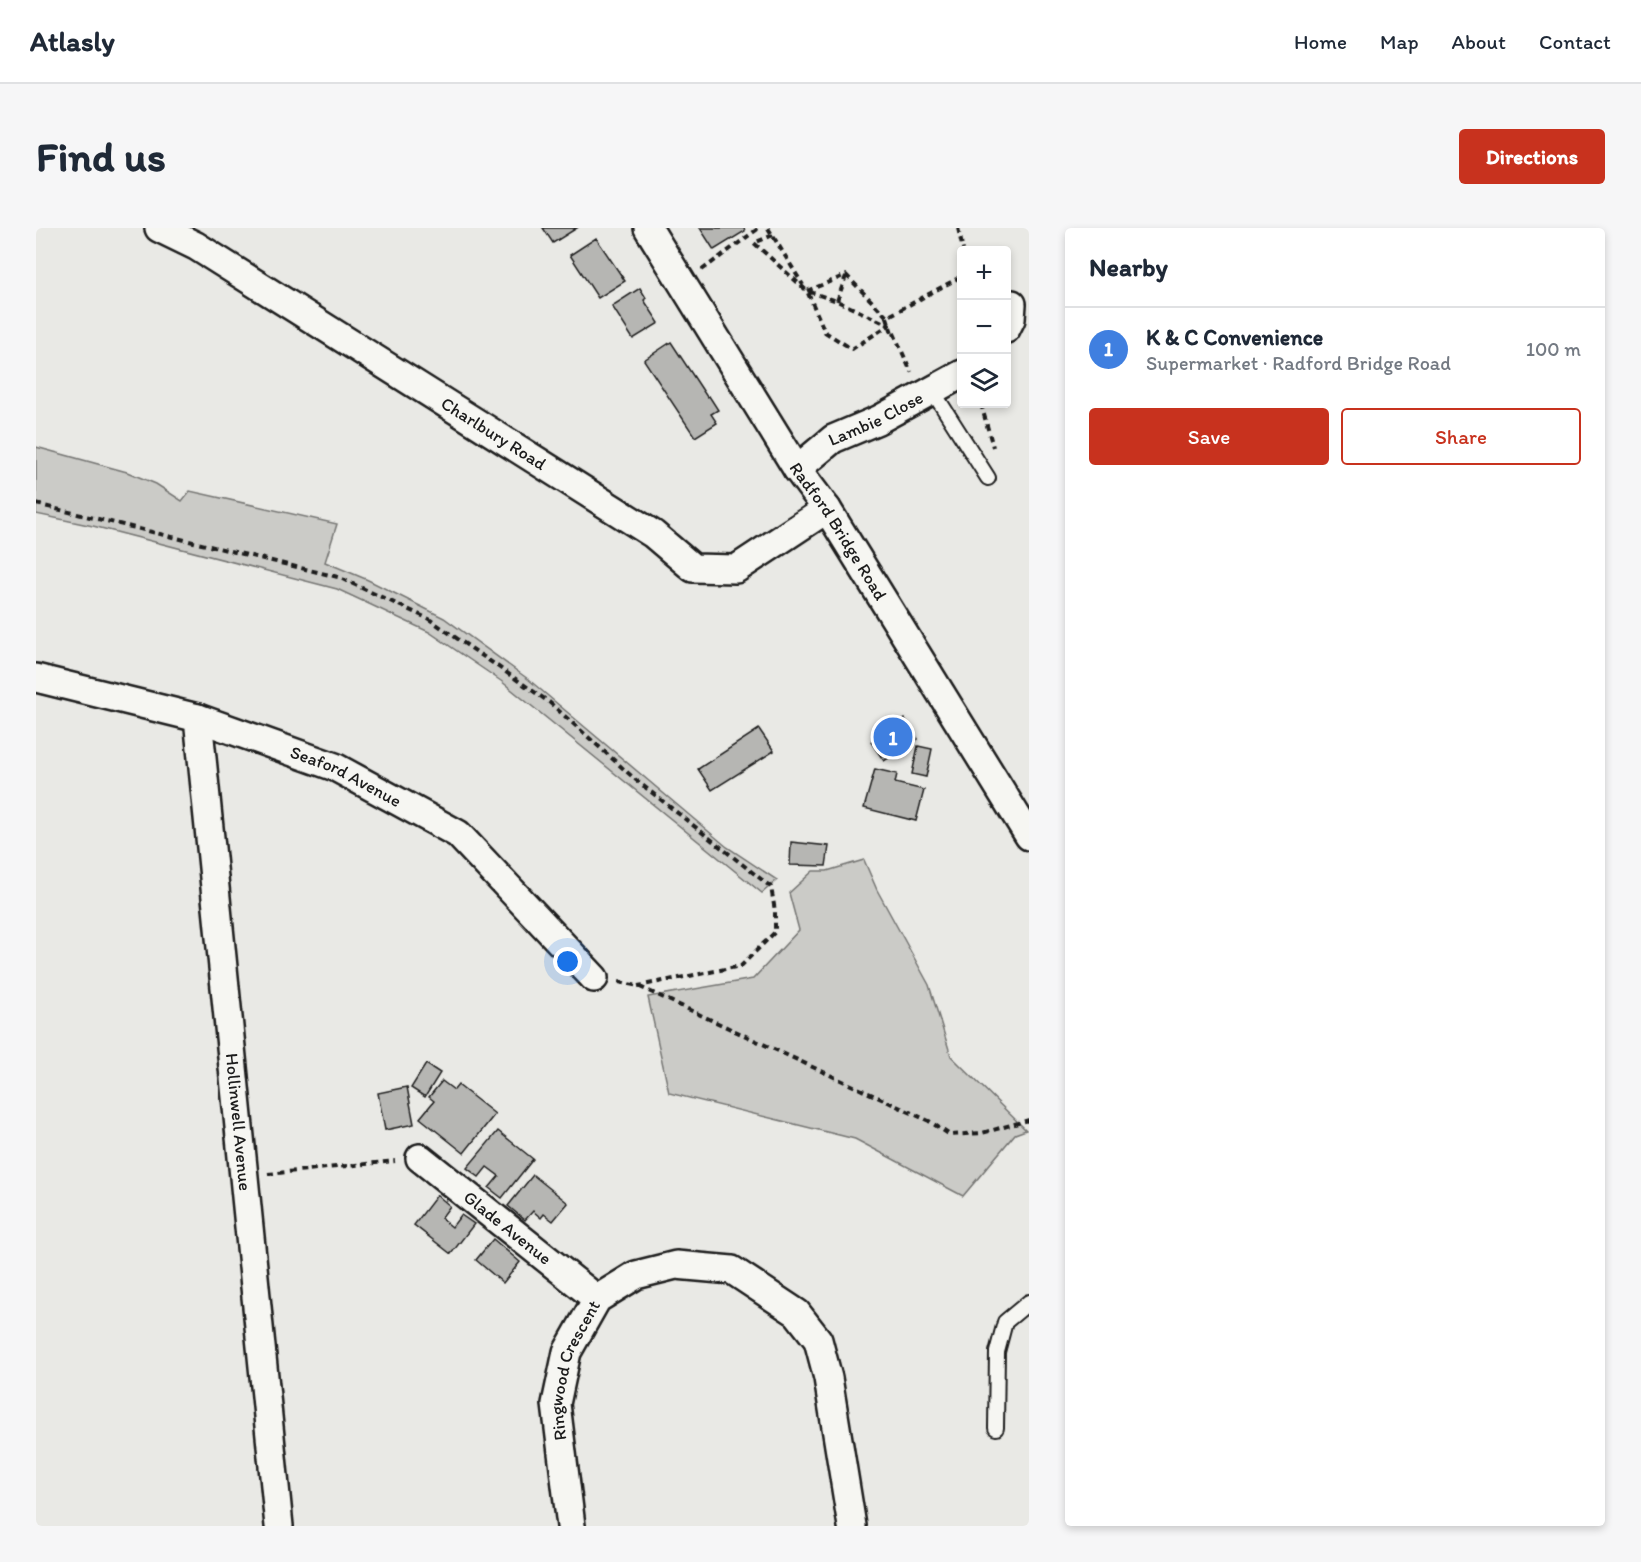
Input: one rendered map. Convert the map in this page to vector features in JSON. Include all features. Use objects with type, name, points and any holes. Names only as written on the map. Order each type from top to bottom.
[{"type":"street","name":"Charlbury Road","points":[[159,228],[196,246],[653,534],[693,568],[736,569],[827,508]]},
{"type":"street","name":"Radford Bridge Road","points":[[648,228],[797,469],[827,508],[1029,836]]},
{"type":"street","points":[[1011,323],[1029,332]]},
{"type":"street","name":"Lambie Close","points":[[797,469],[833,439],[878,420],[957,377]]},
{"type":"street","name":"Seaford Avenue","points":[[36,678],[198,718],[335,767],[458,834],[594,978]]},
{"type":"street","name":"Hollinwell Avenue","points":[[198,718],[279,1526]]},
{"type":"street","name":"Glade Avenue","points":[[420,1158],[597,1299]]},
{"type":"street","name":"Ringwood Crescent","points":[[571,1526],[556,1404],[567,1352],[597,1299],[636,1275],[676,1265],[732,1270],[797,1313],[818,1340],[828,1378],[852,1526]]},
{"type":"lane","points":[[926,393],[988,478]]},
{"type":"lane","points":[[996,1428],[997,1352],[1005,1322],[1029,1302]]},
{"type":"path","points":[[682,284],[759,228]]},
{"type":"path","points":[[768,228],[807,291],[825,332],[852,349],[889,325]]},
{"type":"path","points":[[958,228],[962,246]]},
{"type":"path","points":[[773,235],[754,243],[807,291],[837,301],[889,325]]},
{"type":"path","points":[[807,291],[846,275]]},
{"type":"path","points":[[837,301],[846,275]]},
{"type":"path","points":[[846,275],[886,317],[891,333],[893,331],[926,393]]},
{"type":"path","points":[[886,317],[957,279]]},
{"type":"path","points":[[982,408],[994,449]]},
{"type":"path","points":[[36,504],[338,577],[429,619],[549,702],[636,780],[771,886],[775,911],[775,932],[741,966],[638,987]]},
{"type":"path","points":[[594,978],[638,987],[929,1121],[950,1136],[982,1133],[1029,1120]]},
{"type":"path","points":[[243,1177],[420,1158]]},
{"type":"shaded area","points":[[36,447],[127,472],[156,484],[182,501],[190,491],[337,524],[325,562],[368,580],[444,618],[528,679],[727,847],[777,880],[762,893],[501,681],[429,632],[337,589],[93,526],[36,514]]},
{"type":"shaded area","points":[[864,860],[877,890],[929,985],[951,1056],[1026,1130],[1015,1134],[963,1196],[855,1139],[669,1093],[648,997],[753,979],[799,930],[789,893],[813,871],[827,871]]},
{"type":"building","points":[[543,228],[577,228],[553,243]]},
{"type":"building","points":[[700,228],[744,228],[745,231],[714,250]]},
{"type":"building","points":[[596,238],[625,281],[598,298],[570,255]]},
{"type":"building","points":[[640,288],[646,298],[644,300],[659,323],[633,339],[612,306]]},
{"type":"building","points":[[671,342],[718,410],[711,414],[717,423],[695,437],[644,360]]},
{"type":"building","points":[[905,719],[918,739],[884,761],[871,742]]},
{"type":"building","points":[[759,729],[774,751],[712,790],[698,769]]},
{"type":"building","points":[[918,746],[932,749],[926,777],[912,774]]},
{"type":"building","points":[[875,769],[897,774],[895,783],[924,790],[916,821],[864,808]]},
{"type":"building","points":[[791,842],[829,846],[826,866],[790,865]]},
{"type":"building","points":[[426,1064],[440,1073],[425,1097],[411,1088]]},
{"type":"building","points":[[442,1081],[454,1090],[458,1085],[495,1114],[464,1153],[420,1118],[434,1101],[429,1097]]},
{"type":"building","points":[[407,1087],[414,1124],[385,1130],[378,1093]]},
{"type":"building","points":[[498,1131],[533,1159],[502,1198],[489,1188],[499,1176],[487,1167],[479,1177],[467,1168]]},
{"type":"building","points":[[533,1175],[568,1203],[553,1221],[544,1214],[541,1218],[533,1211],[525,1220],[508,1206]]},
{"type":"building","points":[[437,1195],[450,1206],[441,1218],[452,1227],[461,1215],[474,1224],[451,1254],[414,1225]]},
{"type":"building","points":[[493,1239],[520,1262],[503,1283],[476,1260]]},
{"type":"place","name":"K & C Convenience","points":[[893,737]]}]
